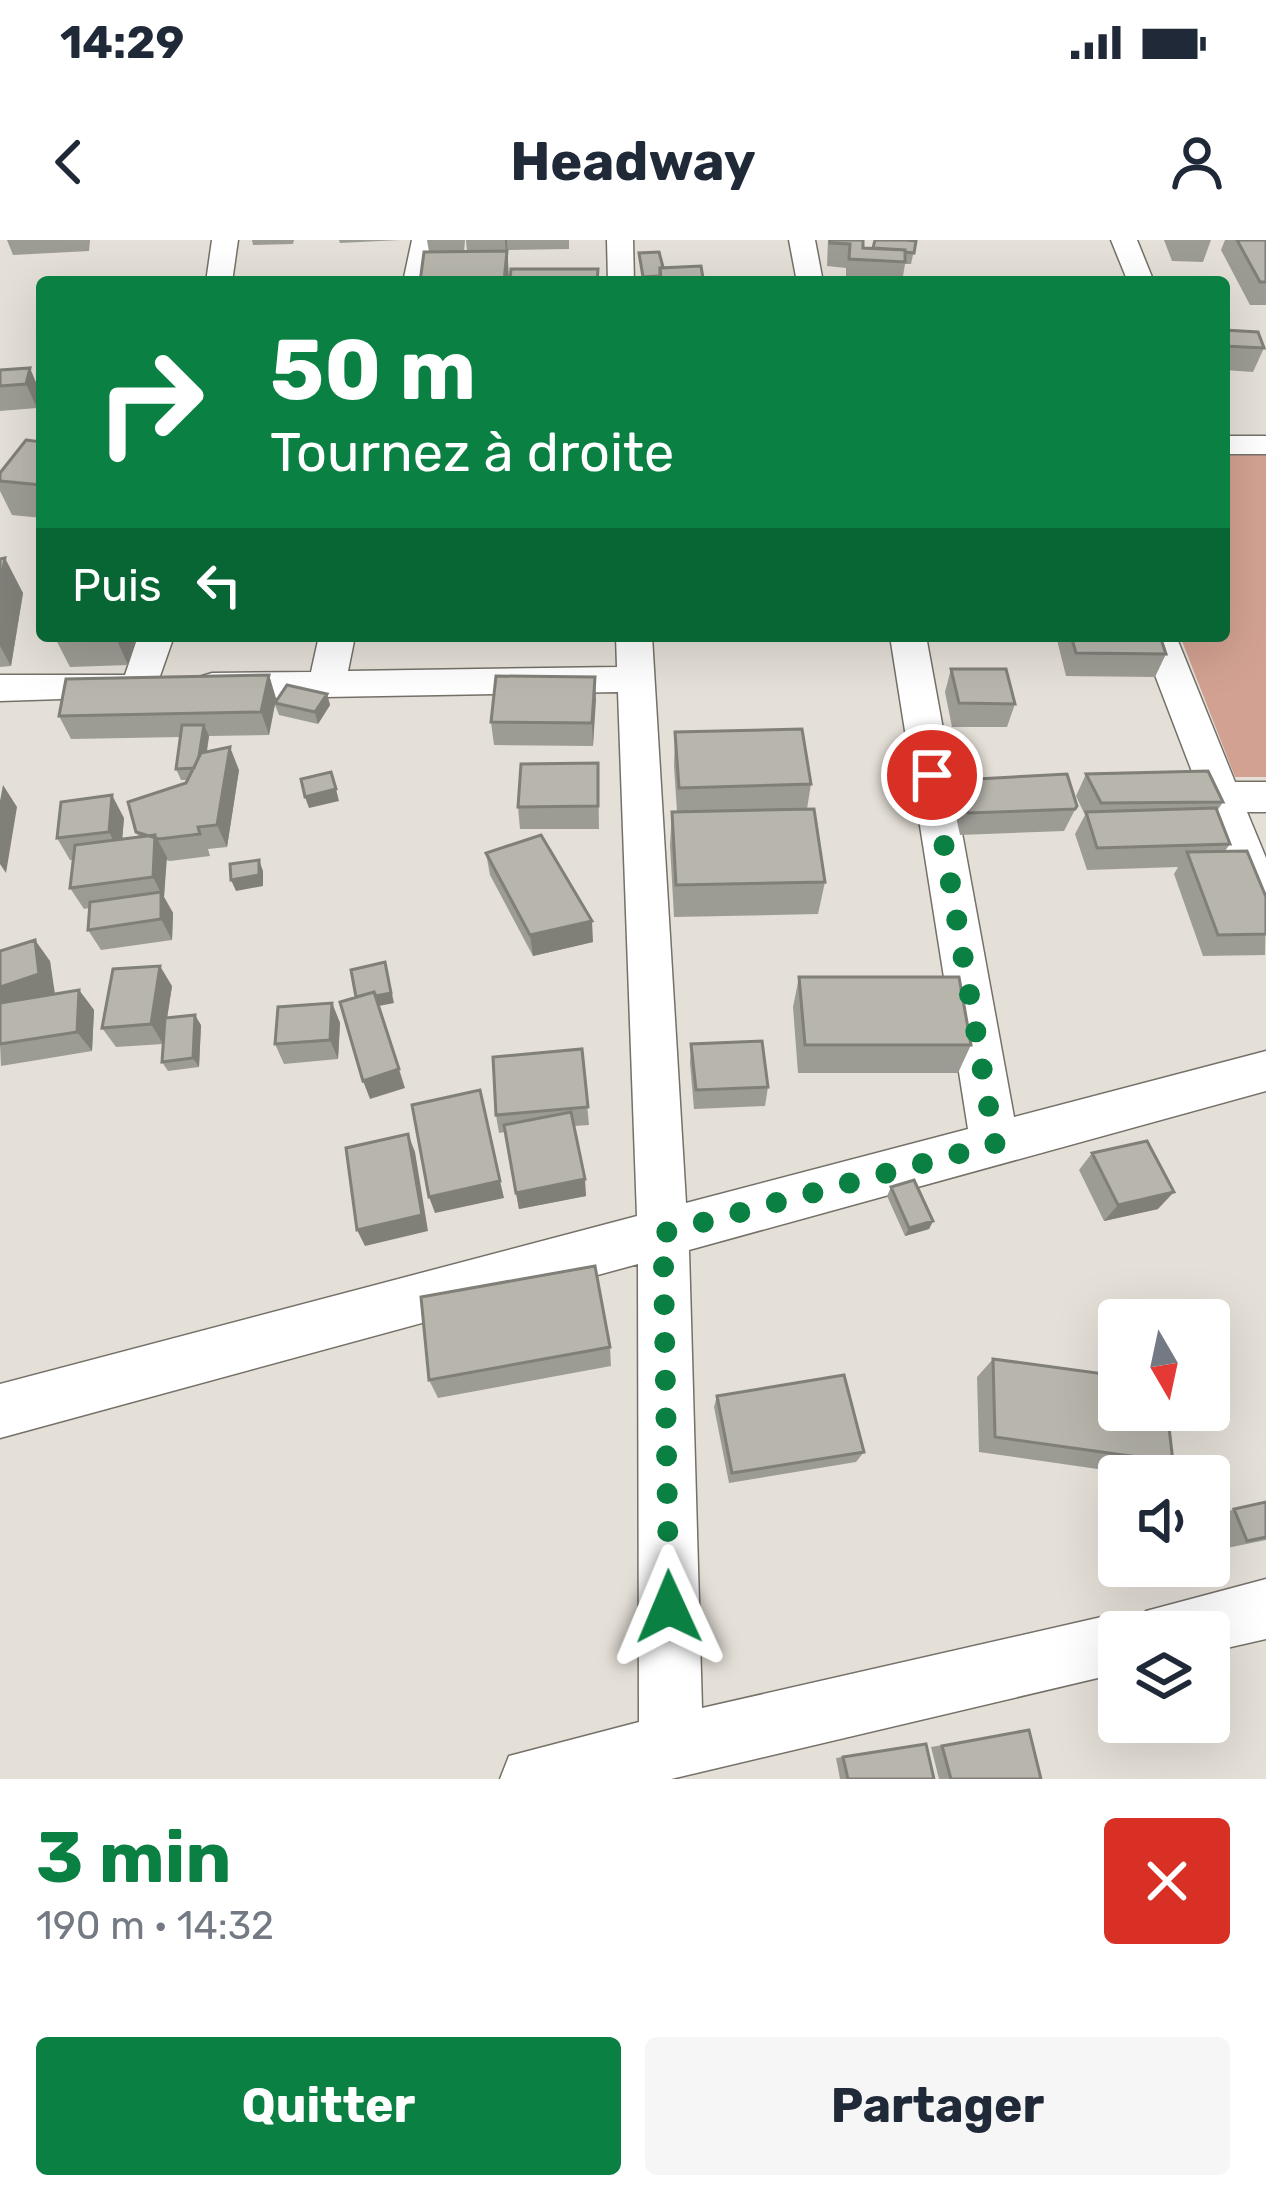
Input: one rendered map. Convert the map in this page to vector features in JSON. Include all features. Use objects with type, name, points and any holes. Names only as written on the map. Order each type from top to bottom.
[{"type":"street","points":[[220,276],[225,240]]},
{"type":"street","points":[[417,276],[425,240]]},
{"type":"street","points":[[620,240],[621,276]]},
{"type":"street","points":[[802,240],[809,276]]},
{"type":"street","points":[[1124,240],[1139,276]]},
{"type":"street","points":[[1230,445],[1266,446]]},
{"type":"street","points":[[140,687],[154,642]]},
{"type":"street","points":[[327,685],[337,642]]},
{"type":"street","points":[[909,642],[995,1144]]},
{"type":"street","points":[[1160,642],[1266,910]]},
{"type":"street","points":[[0,688],[327,685],[634,658],[663,1233],[671,1747]]},
{"type":"street","points":[[1219,797],[1266,797]]},
{"type":"street","points":[[0,1411],[1266,1071]]},
{"type":"street","points":[[1230,1617],[1266,1609]]},
{"type":"street","points":[[532,1779],[1098,1648]]},
{"type":"shaded area","points":[[1230,450],[1266,451],[1266,777],[1235,777],[1182,642],[1230,642]]},
{"type":"building","points":[[830,240],[863,240],[863,248],[905,250],[905,262],[849,259],[850,244]]},
{"type":"building","points":[[875,240],[916,241],[914,253],[873,248]]},
{"type":"building","points":[[1237,240],[1266,240],[1266,282],[1260,282]]},
{"type":"building","points":[[507,251],[505,276],[421,276],[424,252]]},
{"type":"building","points":[[659,252],[660,276],[643,276],[639,253]]},
{"type":"building","points":[[701,266],[703,276],[661,276],[660,268]]},
{"type":"building","points":[[511,269],[598,269],[597,276],[510,276]]},
{"type":"building","points":[[1230,330],[1258,332],[1264,348],[1230,346]]},
{"type":"building","points":[[30,368],[26,384],[0,386],[0,370]]},
{"type":"building","points":[[26,440],[36,441],[36,484],[0,481],[0,473]]},
{"type":"building","points":[[1073,642],[1162,642],[1166,654],[1076,653]]},
{"type":"building","points":[[951,669],[1006,669],[1015,704],[959,703]]},
{"type":"building","points":[[269,675],[261,712],[59,716],[66,679]]},
{"type":"building","points":[[496,676],[595,677],[592,723],[491,722]]},
{"type":"building","points":[[287,685],[327,694],[315,712],[275,703]]},
{"type":"building","points":[[182,725],[204,725],[194,768],[176,769]]},
{"type":"building","points":[[802,729],[811,784],[679,788],[675,732]]},
{"type":"building","points":[[230,747],[217,825],[198,827],[200,834],[159,839],[136,832],[128,802],[186,783],[201,753]]},
{"type":"building","points":[[598,763],[598,806],[518,807],[521,764]]},
{"type":"building","points":[[1208,771],[1223,802],[1101,803],[1086,774]]},
{"type":"building","points":[[331,772],[336,789],[305,797],[301,779]]},
{"type":"building","points":[[1067,774],[1075,809],[968,813],[960,780]]},
{"type":"building","points":[[112,795],[109,832],[57,838],[61,802]]},
{"type":"building","points":[[1216,808],[1230,844],[1097,848],[1086,812]]},
{"type":"building","points":[[814,809],[825,882],[676,885],[672,812]]},
{"type":"building","points":[[155,835],[153,877],[70,888],[75,845]]},
{"type":"building","points":[[541,835],[592,921],[530,935],[486,853]]},
{"type":"building","points":[[1247,851],[1266,897],[1266,934],[1218,935],[1187,852]]},
{"type":"building","points":[[259,860],[259,875],[231,880],[230,864]]},
{"type":"building","points":[[161,892],[161,919],[88,930],[90,902]]},
{"type":"building","points":[[35,940],[39,974],[0,987],[0,951]]},
{"type":"building","points":[[385,962],[391,993],[356,997],[351,970]]},
{"type":"building","points":[[160,966],[151,1024],[102,1028],[113,969]]},
{"type":"building","points":[[799,977],[959,977],[971,1045],[805,1045]]},
{"type":"building","points":[[79,990],[77,1032],[0,1044],[0,1003]]},
{"type":"building","points":[[374,992],[399,1069],[363,1081],[340,1002]]},
{"type":"building","points":[[332,1003],[330,1040],[275,1044],[278,1007]]},
{"type":"building","points":[[195,1015],[193,1058],[162,1062],[165,1018]]},
{"type":"building","points":[[762,1041],[768,1087],[696,1090],[691,1044]]},
{"type":"building","points":[[582,1049],[588,1107],[496,1115],[493,1057]]},
{"type":"building","points":[[480,1090],[500,1181],[429,1197],[412,1105]]},
{"type":"building","points":[[571,1112],[585,1179],[516,1193],[504,1125]]},
{"type":"building","points":[[408,1134],[422,1215],[357,1230],[346,1148]]},
{"type":"building","points":[[1147,1141],[1174,1192],[1118,1205],[1092,1153]]},
{"type":"building","points":[[914,1180],[933,1221],[909,1228],[891,1187]]},
{"type":"building","points":[[595,1266],[610,1347],[429,1380],[421,1297]]},
{"type":"building","points":[[993,1359],[1098,1373],[1098,1431],[1169,1431],[1172,1455],[1123,1455],[995,1437]]},
{"type":"building","points":[[844,1375],[864,1452],[732,1473],[717,1396]]},
{"type":"building","points":[[1266,1502],[1266,1537],[1247,1541],[1234,1509]]},
{"type":"building","points":[[1029,1730],[1041,1779],[951,1779],[942,1746]]},
{"type":"building","points":[[926,1744],[934,1779],[848,1779],[843,1757]]},
{"type":"route","points":[[669,1607],[663,1233],[995,1144],[932,775]]}]
